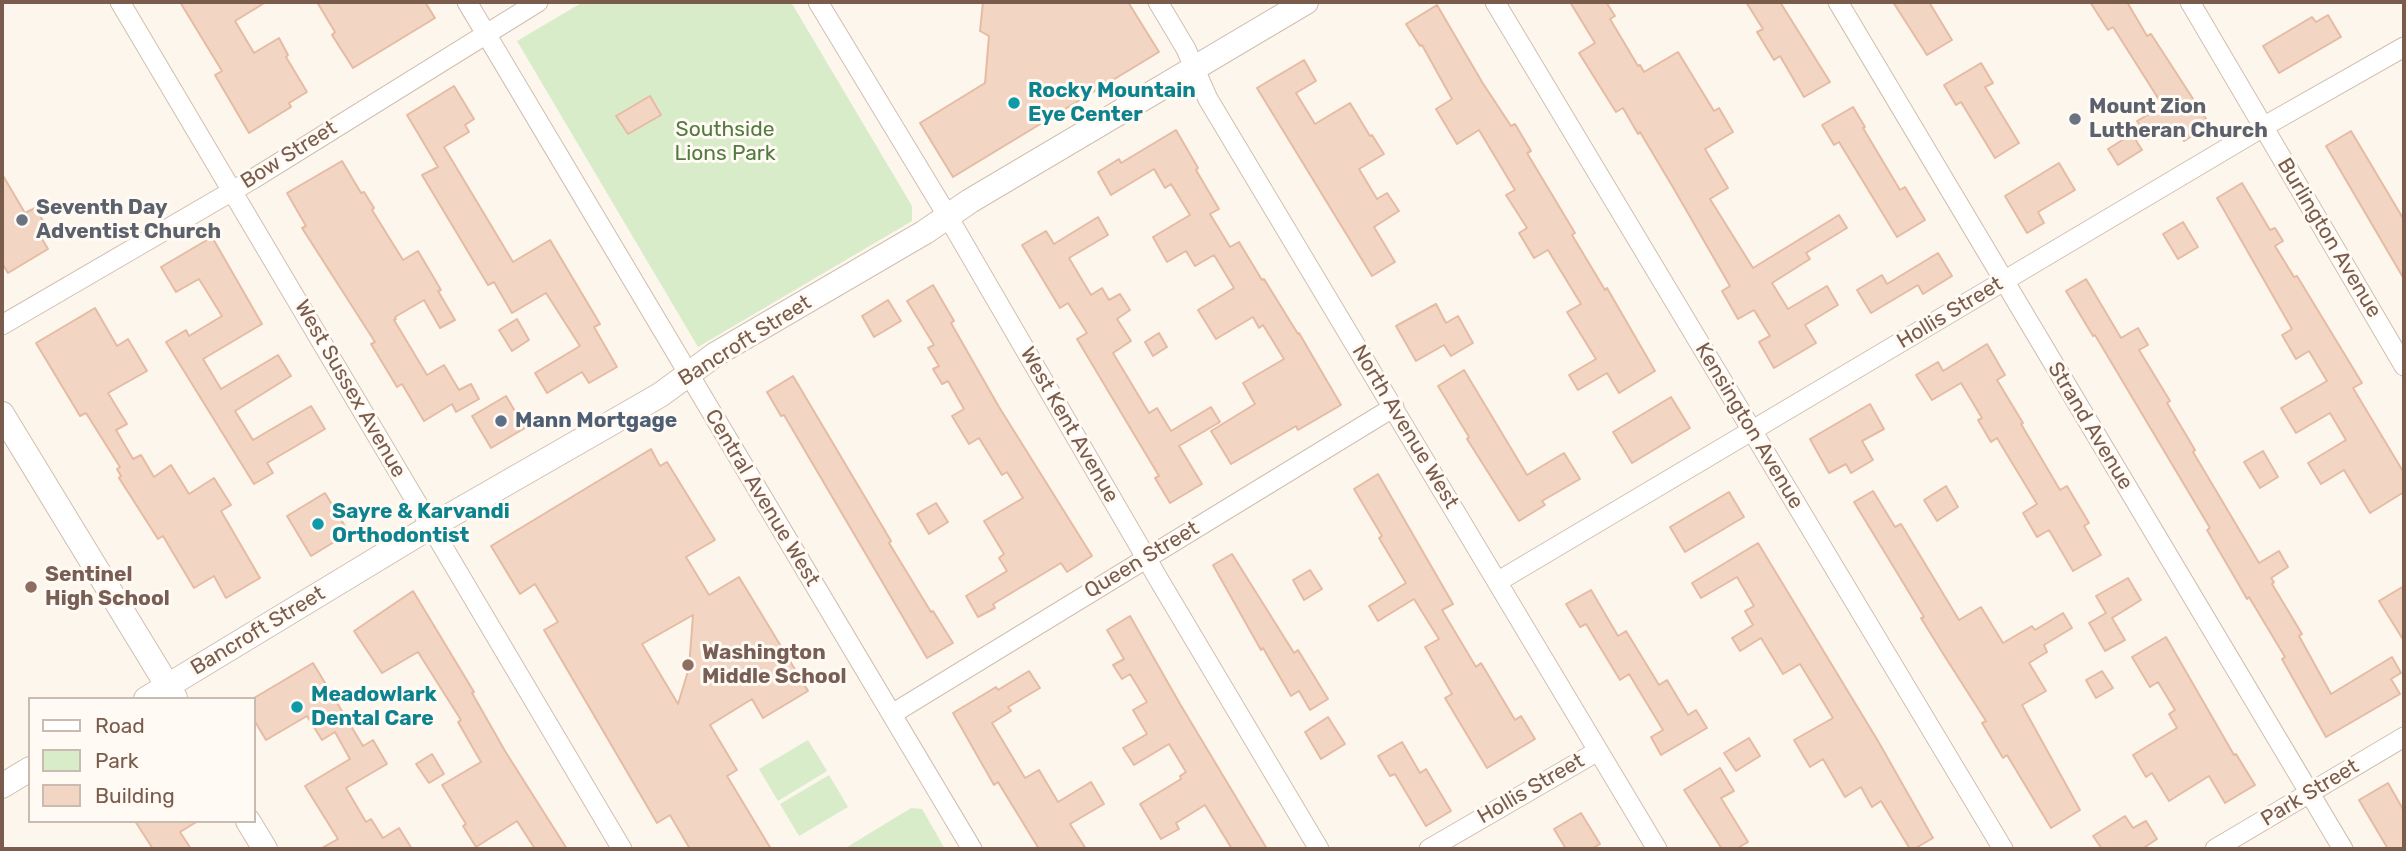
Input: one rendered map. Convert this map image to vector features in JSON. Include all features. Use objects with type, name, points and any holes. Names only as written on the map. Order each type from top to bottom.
[{"type":"street","name":"West Sussex Avenue","points":[[120,2],[234,190],[622,849]]},
{"type":"street","name":"Central Avenue West","points":[[467,2],[972,849]]},
{"type":"street","name":"Bow Street","points":[[2,325],[234,190],[538,2]]},
{"type":"street","name":"West Kent Avenue","points":[[818,2],[947,215],[1319,849]]},
{"type":"street","name":"North Avenue West","points":[[1158,2],[1195,67],[1208,99],[1657,849]]},
{"type":"street","name":"Bancroft Street","points":[[153,697],[172,692],[430,527],[660,395],[716,354],[925,232],[947,215],[1306,2]]},
{"type":"street","name":"Kensington Avenue","points":[[1495,2],[2003,849]]},
{"type":"street","name":"Strand Avenue","points":[[1838,2],[2343,849]]},
{"type":"street","name":"Burlington Avenue","points":[[2190,2],[2404,366]]},
{"type":"street","name":"Hollis Street","points":[[1497,582],[1751,429],[2263,127],[2404,47]]},
{"type":"street","name":"Queen Street","points":[[892,714],[1394,407]]},
{"type":"street","points":[[2,414],[172,692]]},
{"type":"street","name":"Park Street","points":[[2215,849],[2404,737]]},
{"type":"street","name":"Hollis Street","points":[[1429,849],[1598,751]]},
{"type":"street","points":[[2,786],[28,770]]},
{"type":"street","points":[[249,823],[265,849]]},
{"type":"green space","name":"Southside Lions Park","points":[[583,2],[791,2],[912,206],[912,221],[698,347],[517,41]]},
{"type":"green space","points":[[808,740],[827,771],[778,801],[759,769]]},
{"type":"green space","points":[[829,775],[848,807],[799,836],[780,804]]},
{"type":"green space","points":[[911,808],[922,809],[945,849],[844,849]]},
{"type":"building","points":[[180,2],[266,2],[235,21],[254,53],[279,38],[288,55],[286,57],[307,92],[289,103],[291,107],[249,133],[215,75],[222,71]]},
{"type":"building","points":[[317,2],[425,2],[435,18],[353,68],[332,35],[335,32]]},
{"type":"building","name":"Rocky Mountain Eye Center","points":[[983,2],[1128,2],[1159,52],[953,177],[920,123],[985,83],[989,36],[980,31]]},
{"type":"building","points":[[1570,2],[1606,2],[1615,16],[1610,19],[1644,72],[1678,52],[1714,111],[1719,108],[1733,132],[1705,149],[1728,188],[1710,199],[1753,268],[1839,215],[1847,228],[1806,253],[1810,259],[1772,283],[1788,309],[1827,286],[1838,305],[1805,325],[1816,343],[1774,368],[1759,342],[1770,336],[1754,310],[1738,319],[1722,291],[1730,286],[1640,132],[1638,134],[1623,108],[1616,112],[1579,53],[1595,43]]},
{"type":"building","points":[[1746,2],[1780,2],[1830,82],[1804,97],[1780,56],[1774,60],[1757,32],[1763,29]]},
{"type":"building","points":[[1893,2],[1929,2],[1952,40],[1927,55]]},
{"type":"building","points":[[2090,2],[2127,2],[2147,36],[2151,34],[2210,125],[2184,141],[2174,124],[2148,139],[2137,121],[2163,106],[2113,27],[2108,30]]},
{"type":"building","points":[[1437,5],[1482,82],[1511,126],[1515,124],[1531,151],[1527,153],[1575,233],[1572,235],[1605,290],[1607,288],[1655,371],[1619,393],[1607,373],[1578,390],[1569,375],[1596,359],[1567,312],[1581,304],[1548,250],[1534,258],[1519,233],[1527,228],[1506,195],[1515,190],[1479,130],[1457,144],[1436,109],[1452,99],[1422,45],[1420,46],[1406,24]]},
{"type":"building","points":[[2328,15],[2341,37],[2279,73],[2263,46],[2312,17],[2316,22]]},
{"type":"building","points":[[1304,60],[1316,81],[1296,93],[1315,124],[1350,103],[1384,154],[1359,169],[1377,199],[1387,193],[1399,211],[1374,227],[1395,262],[1372,276],[1257,88]]},
{"type":"building","points":[[1981,63],[1993,83],[1985,87],[2019,143],[1995,158],[1961,102],[1956,105],[1944,85]]},
{"type":"building","points":[[454,86],[474,119],[465,125],[469,132],[444,147],[513,262],[550,240],[600,324],[594,327],[617,367],[589,383],[582,372],[547,393],[535,373],[580,346],[546,293],[512,313],[494,282],[488,285],[422,175],[438,167],[407,115]]},
{"type":"building","points":[[650,96],[661,115],[628,134],[616,116]]},
{"type":"building","points":[[1853,107],[1900,190],[1905,187],[1925,220],[1897,237],[1839,142],[1834,145],[1822,125]]},
{"type":"building","points":[[1176,130],[1219,209],[1210,214],[1230,247],[1239,242],[1299,333],[1341,405],[1298,430],[1296,426],[1231,464],[1211,431],[1255,404],[1243,383],[1284,359],[1263,325],[1259,328],[1253,317],[1216,339],[1198,310],[1234,288],[1214,255],[1195,266],[1186,251],[1167,262],[1153,237],[1190,215],[1171,184],[1165,188],[1154,169],[1111,195],[1098,172],[1119,159],[1121,163]]},
{"type":"building","points":[[2351,131],[2404,220],[2404,279],[2326,146]]},
{"type":"building","points":[[2132,134],[2142,150],[2118,165],[2108,149]]},
{"type":"building","points":[[342,161],[361,193],[364,192],[374,208],[372,210],[403,260],[418,251],[455,320],[440,328],[424,300],[394,320],[427,375],[444,365],[459,390],[471,384],[479,399],[456,412],[452,404],[424,421],[402,384],[397,387],[371,344],[375,342],[302,228],[306,226],[287,193]]},
{"type":"building","points":[[2059,163],[2075,190],[2038,212],[2044,223],[2027,233],[2005,196]]},
{"type":"building","name":"Seventh Day Adventist Church","points":[[2,174],[25,213],[35,208],[47,227],[38,232],[48,249],[8,273],[2,263]]},
{"type":"building","points":[[2242,183],[2270,230],[2275,228],[2283,241],[2275,246],[2294,277],[2297,276],[2362,383],[2353,388],[2404,473],[2404,492],[2370,513],[2344,470],[2321,484],[2308,463],[2346,440],[2330,413],[2296,433],[2281,408],[2327,381],[2309,351],[2296,359],[2282,335],[2292,329],[2217,198]]},
{"type":"building","points":[[1098,217],[1108,235],[1069,258],[1091,295],[1102,288],[1109,300],[1120,294],[1130,310],[1117,319],[1131,341],[1113,353],[1149,413],[1157,408],[1171,431],[1211,407],[1220,422],[1179,446],[1202,484],[1170,503],[1155,478],[1159,476],[1077,339],[1087,333],[1068,303],[1060,308],[1022,245],[1046,231],[1054,244]]},
{"type":"building","points":[[2183,222],[2198,247],[2178,259],[2163,234]]},
{"type":"building","points":[[212,237],[262,324],[203,359],[221,389],[278,355],[291,376],[235,411],[253,440],[311,406],[325,429],[267,463],[273,473],[254,484],[166,342],[186,330],[189,336],[222,316],[199,279],[176,292],[161,267]]},
{"type":"building","points":[[1938,253],[1952,276],[1923,294],[1918,285],[1871,313],[1857,290],[1882,275],[1887,284]]},
{"type":"building","points":[[2086,279],[2121,338],[2138,328],[2148,345],[2139,350],[2170,401],[2167,403],[2195,450],[2193,452],[2259,563],[2279,551],[2288,567],[2271,578],[2274,582],[2272,584],[2302,634],[2299,636],[2331,694],[2392,657],[2401,673],[2391,679],[2400,694],[2326,737],[2282,659],[2285,657],[2207,530],[2210,528],[2066,291]]},
{"type":"building","points":[[933,285],[954,321],[951,323],[999,407],[1092,556],[1067,572],[1061,563],[993,604],[995,608],[978,617],[966,596],[1007,571],[999,558],[1004,554],[984,521],[1023,498],[1007,472],[1002,475],[979,438],[969,444],[952,416],[964,409],[948,381],[942,384],[933,369],[939,366],[928,348],[934,345],[907,301]]},
{"type":"building","points":[[888,300],[901,321],[874,337],[862,316]]},
{"type":"building","points":[[1436,304],[1446,323],[1458,316],[1473,343],[1451,356],[1444,345],[1416,361],[1396,326]]},
{"type":"building","points":[[95,308],[117,346],[128,339],[147,371],[108,393],[127,424],[116,430],[133,459],[141,455],[154,477],[171,465],[189,494],[214,478],[231,505],[221,511],[260,578],[226,598],[214,576],[194,588],[163,536],[158,539],[119,478],[121,476],[117,469],[120,467],[86,413],[80,416],[36,343]]},
{"type":"building","points":[[517,319],[529,340],[512,351],[499,330]]},
{"type":"building","points":[[1159,333],[1167,347],[1153,356],[1145,342]]},
{"type":"building","points":[[1987,344],[2005,375],[1997,380],[2023,423],[2021,424],[2060,490],[2067,486],[2089,523],[2084,526],[2101,555],[2073,571],[2049,530],[2037,537],[2023,513],[2037,504],[1997,438],[1991,442],[1978,420],[1982,418],[1961,383],[1932,400],[1916,375],[1938,362],[1943,371]]},
{"type":"building","points":[[1464,370],[1527,475],[1564,453],[1580,479],[1542,501],[1545,505],[1519,521],[1467,439],[1469,437],[1438,386]]},
{"type":"building","points":[[793,376],[891,541],[889,543],[953,643],[927,658],[784,415],[781,416],[767,392]]},
{"type":"building","name":"Mann Mortgage","points":[[506,396],[525,428],[491,448],[472,416]]},
{"type":"building","points":[[1671,397],[1690,428],[1632,463],[1613,432]]},
{"type":"building","points":[[1870,404],[1884,429],[1862,441],[1873,460],[1851,473],[1846,464],[1829,473],[1810,439]]},
{"type":"building","points":[[651,449],[660,466],[667,462],[715,540],[686,557],[709,595],[739,577],[808,691],[763,718],[752,699],[710,725],[737,770],[727,776],[771,849],[690,849],[670,815],[657,823],[544,630],[558,622],[535,584],[520,594],[491,546]],"holes":[[[693,615],[689,668],[678,704],[642,644]]]},
{"type":"building","points":[[2263,451],[2278,477],[2260,488],[2244,462]]},
{"type":"building","points":[[1378,474],[1453,604],[1442,610],[1476,667],[1481,663],[1515,720],[1521,716],[1535,739],[1487,768],[1445,698],[1452,694],[1425,647],[1439,639],[1414,599],[1378,621],[1369,606],[1406,583],[1354,489]]},
{"type":"building","points":[[1946,486],[1958,507],[1937,521],[1924,500]]},
{"type":"building","points":[[1873,491],[1895,527],[1901,524],[1959,620],[1981,607],[2003,643],[2032,626],[2035,630],[2063,613],[2072,628],[2044,645],[2047,652],[2029,663],[2046,691],[2022,705],[2080,810],[2051,828],[2007,755],[2003,758],[1982,723],[1986,721],[1921,618],[1924,617],[1854,502]]},
{"type":"building","points":[[1729,492],[1744,517],[1685,552],[1670,527]]},
{"type":"building","name":"Sayre & Karvandi Orthodontist","points":[[325,493],[349,533],[311,556],[287,516]]},
{"type":"building","points":[[936,503],[948,522],[929,534],[917,514]]},
{"type":"building","points":[[1758,543],[1878,741],[1933,838],[1914,849],[1910,849],[1881,801],[1872,807],[1861,787],[1845,797],[1823,759],[1810,767],[1794,740],[1833,718],[1800,664],[1783,674],[1761,638],[1740,651],[1732,638],[1753,625],[1745,611],[1754,606],[1737,577],[1701,598],[1692,583]]},
{"type":"building","points":[[1232,554],[1294,653],[1298,650],[1328,699],[1310,710],[1299,691],[1291,696],[1263,648],[1261,650],[1213,565]]},
{"type":"building","points":[[1310,570],[1322,589],[1304,600],[1293,580]]},
{"type":"building","points":[[2128,578],[2141,600],[2112,618],[2125,640],[2105,651],[2089,623],[2106,613],[2096,596]]},
{"type":"building","points":[[2404,586],[2404,641],[2379,601]]},
{"type":"building","points":[[1591,590],[1618,636],[1626,631],[1659,685],[1667,680],[1688,715],[1696,710],[1707,728],[1661,755],[1651,737],[1663,730],[1629,674],[1620,680],[1586,624],[1580,627],[1566,604]]},
{"type":"building","points":[[413,591],[474,692],[472,693],[505,751],[567,849],[535,849],[517,821],[476,847],[463,826],[466,824],[442,785],[481,762],[458,722],[461,720],[418,652],[382,673],[354,631]]},
{"type":"building","points":[[1130,616],[1267,849],[1232,849],[1205,805],[1176,823],[1179,829],[1161,839],[1140,804],[1181,779],[1180,776],[1186,772],[1169,744],[1134,765],[1123,748],[1147,734],[1133,710],[1147,702],[1130,674],[1122,679],[1113,665],[1124,659],[1107,630]]},
{"type":"building","points":[[2166,637],[2234,755],[2236,754],[2255,785],[2225,803],[2209,776],[2169,801],[2152,773],[2146,777],[2133,755],[2177,728],[2169,714],[2175,710],[2158,682],[2150,687],[2132,657]]},
{"type":"building","points":[[313,663],[363,746],[373,740],[387,764],[346,788],[366,822],[371,819],[383,838],[399,828],[412,849],[320,849],[338,839],[305,786],[350,759],[335,732],[322,740],[307,716],[266,740],[256,723],[256,697]]},
{"type":"building","points":[[1029,671],[1040,688],[1008,707],[1011,711],[992,723],[1025,778],[1039,770],[1058,802],[1091,782],[1104,804],[1070,824],[1086,849],[1039,849],[998,782],[994,785],[953,713]]},
{"type":"building","points":[[2102,671],[2113,688],[2096,698],[2086,680]]},
{"type":"building","points":[[1328,717],[1345,744],[1321,759],[1305,732]]},
{"type":"building","points":[[1749,738],[1760,756],[1736,771],[1724,753]]},
{"type":"building","points":[[1402,742],[1420,773],[1426,769],[1451,811],[1426,826],[1395,774],[1390,776],[1378,756]]},
{"type":"building","points":[[432,754],[444,774],[429,783],[416,764]]},
{"type":"building","points":[[1720,768],[1734,791],[1721,798],[1748,842],[1736,849],[1722,849],[1684,790]]},
{"type":"building","points":[[2388,783],[2404,811],[2404,849],[2388,849],[2359,800]]},
{"type":"building","points":[[1581,813],[1600,844],[1591,849],[1566,849],[1554,829]]},
{"type":"building","points":[[2125,816],[2133,828],[2146,821],[2157,839],[2142,849],[2102,849],[2093,836]]},
{"type":"building","points":[[136,823],[195,823],[180,832],[191,849],[153,849]]},
{"type":"place","name":"Rocky Mountain Eye Center","points":[[1014,103]]},
{"type":"place","name":"Mount Zion Lutheran Church","points":[[2075,119]]},
{"type":"place","name":"Seventh Day Adventist Church","points":[[22,220]]},
{"type":"place","name":"Mann Mortgage","points":[[501,421]]},
{"type":"place","name":"Sayre & Karvandi Orthodontist","points":[[318,524]]},
{"type":"place","name":"Sentinel High School","points":[[31,587]]},
{"type":"place","name":"Washington Middle School","points":[[688,665]]},
{"type":"place","name":"Meadowlark Dental Care","points":[[297,707]]}]
